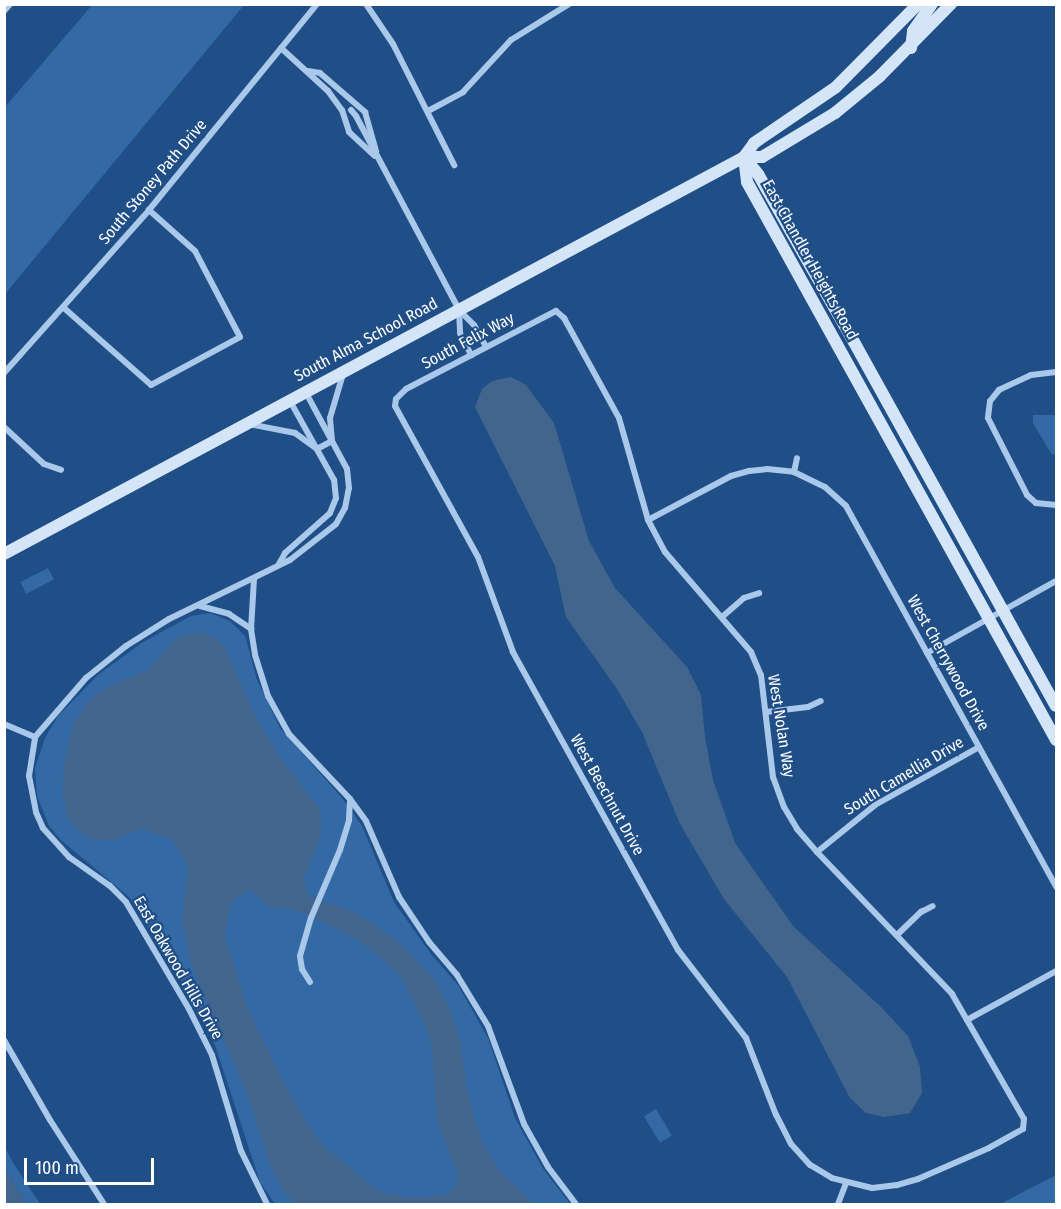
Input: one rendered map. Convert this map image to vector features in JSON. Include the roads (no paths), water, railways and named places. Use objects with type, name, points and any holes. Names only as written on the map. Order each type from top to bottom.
[{"type":"main road","name":"South Alma School Road","points":[[4,554],[744,157],[754,143],[836,87],[918,4]]},
{"type":"main road","points":[[910,48],[913,31],[932,4]]},
{"type":"main road","name":"South Alma School Road","points":[[744,157],[762,157],[835,113],[910,48],[950,5]]},
{"type":"main road","name":"East Chandler Heights Road","points":[[744,157],[758,174],[820,283],[1056,706]]},
{"type":"main road","name":"East Chandler Heights Road","points":[[744,157],[747,182],[1056,740]]},
{"type":"street","points":[[4,11],[10,4]]},
{"type":"street","name":"South Stoney Path Drive","points":[[4,373],[149,210],[316,4]]},
{"type":"street","points":[[366,4],[393,44],[454,165]]},
{"type":"street","points":[[428,111],[463,92],[511,40],[569,4]]},
{"type":"street","points":[[281,48],[328,91],[344,114],[350,132],[377,158]]},
{"type":"street","points":[[308,71],[320,73],[346,97],[459,310],[474,325],[486,347]]},
{"type":"street","points":[[344,114],[352,107]]},
{"type":"street","points":[[64,308],[151,385],[240,338],[195,251],[149,210]]},
{"type":"street","points":[[459,310],[460,333],[471,355]]},
{"type":"street","name":"South Felix Way","points":[[396,399],[406,389],[556,311]]},
{"type":"street","name":"West Nolan Way","points":[[556,311],[564,318],[619,418],[648,520],[675,566],[751,652],[761,675],[773,777],[784,807],[797,829],[817,852],[898,934],[952,994],[1024,1119]]},
{"type":"street","points":[[332,441],[330,418],[345,370]]},
{"type":"street","points":[[1056,372],[1031,375],[999,390],[990,401],[988,418],[1027,495],[1036,503],[1056,505]]},
{"type":"street","points":[[4,724],[35,737],[86,678],[151,630],[291,560],[336,524],[345,508],[349,481],[347,469],[305,392]]},
{"type":"street","name":"West Beechnut Drive","points":[[396,399],[396,405],[478,558],[513,652],[678,950],[746,1038],[776,1115],[791,1144],[810,1165],[832,1178],[872,1188],[897,1185],[918,1179],[989,1148],[1023,1129],[1024,1119]]},
{"type":"street","points":[[279,564],[285,553],[330,513],[336,498],[334,484],[290,400]]},
{"type":"street","points":[[245,424],[295,433],[317,449]]},
{"type":"street","points":[[4,428],[44,464],[61,470]]},
{"type":"street","points":[[317,449],[332,441]]},
{"type":"street","points":[[648,520],[731,476],[767,469],[794,472],[797,459]]},
{"type":"street","name":"West Cherrywood Drive","points":[[794,472],[825,487],[846,506],[1056,887]]},
{"type":"street","points":[[334,484],[349,481]]},
{"type":"street","points":[[254,579],[250,630],[268,696],[289,734],[350,799],[366,821],[399,897],[429,942],[457,975],[488,1026],[524,1124],[548,1165],[576,1204]]},
{"type":"street","points":[[927,653],[1056,581]]},
{"type":"street","points":[[722,617],[744,598],[759,593]]},
{"type":"street","points":[[200,606],[229,614],[250,630]]},
{"type":"street","points":[[766,712],[808,707],[820,701]]},
{"type":"street","name":"East Oakwood Hills Drive","points":[[35,737],[29,776],[31,791],[43,828],[69,857],[110,886],[126,902],[143,929],[189,1009],[212,1055],[241,1151],[267,1204]]},
{"type":"street","name":"South Camellia Drive","points":[[817,852],[875,805],[979,747]]},
{"type":"street","points":[[310,982],[302,969],[300,956],[311,918],[340,850],[349,819],[350,799]]},
{"type":"street","points":[[898,934],[921,912],[933,906]]},
{"type":"street","points":[[967,1020],[1056,971]]},
{"type":"street","points":[[4,1040],[50,1120],[104,1204]]},
{"type":"street","points":[[838,1204],[846,1183]]}]
